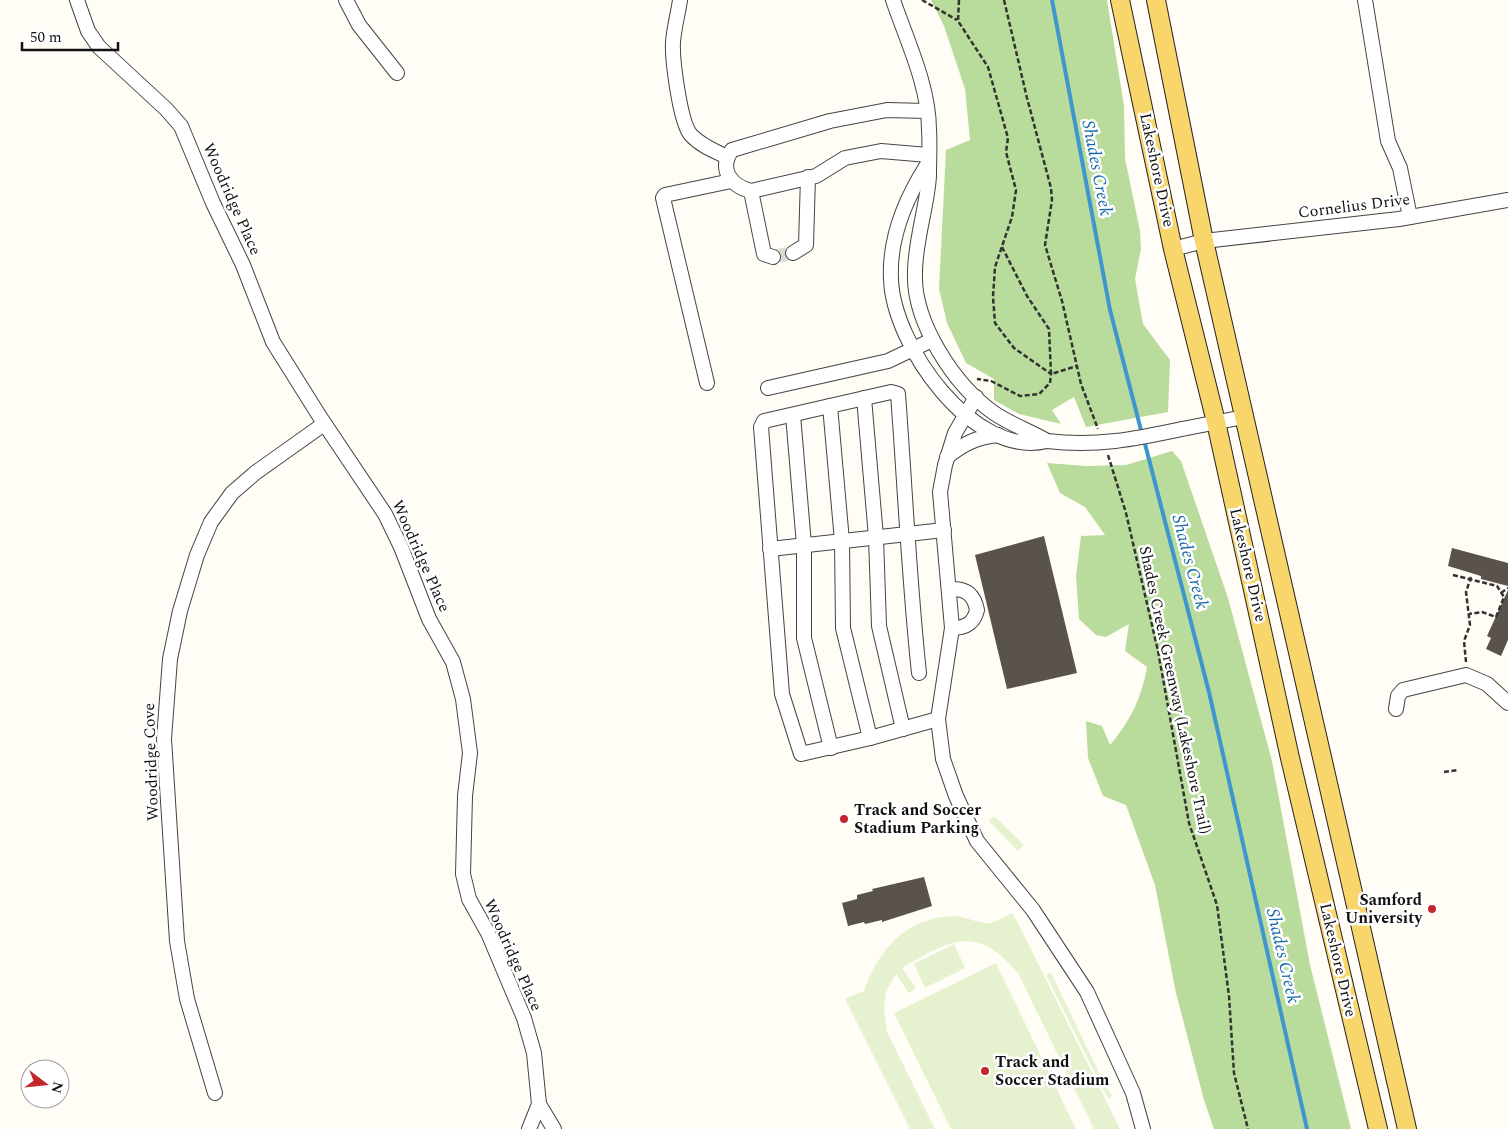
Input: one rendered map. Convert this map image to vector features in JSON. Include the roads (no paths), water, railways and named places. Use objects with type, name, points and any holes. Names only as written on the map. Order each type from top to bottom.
[{"type":"main road","name":"Lakeshore Drive","points":[[1120,0],[1173,249],[1216,422],[1290,758],[1378,1129]]},
{"type":"main road","name":"Lakeshore Drive","points":[[1156,0],[1204,241],[1406,1129]]},
{"type":"street","name":"Woodridge Place","points":[[77,0],[88,30],[99,47],[166,109],[181,126],[213,203],[243,265],[273,342],[324,424],[389,521],[429,619],[446,646],[460,683],[470,753],[466,796],[463,874],[469,899],[488,933],[524,1018],[534,1053],[539,1104],[554,1129]]},
{"type":"street","points":[[346,0],[359,25],[397,74]]},
{"type":"street","points":[[680,0],[673,42],[677,89],[685,123],[690,134],[706,147],[728,157]]},
{"type":"street","points":[[892,0],[924,90],[930,128],[929,176],[918,234],[914,273],[915,296],[932,340],[973,394],[993,412],[1047,441]]},
{"type":"street","points":[[1364,0],[1388,142],[1400,168],[1410,218]]},
{"type":"street","points":[[927,111],[887,110],[830,121],[732,150],[726,167],[731,181],[741,188],[751,191],[816,176],[845,158],[881,150],[928,160]]},
{"type":"street","points":[[928,160],[901,217],[897,232],[891,280],[900,322],[914,350],[943,391],[965,414],[978,424],[999,435],[1029,443],[1047,441],[1069,444],[1107,443],[1244,417]]},
{"type":"street","points":[[793,253],[806,244],[808,177]]},
{"type":"street","points":[[707,383],[663,198],[665,194],[731,181]]},
{"type":"street","points":[[751,191],[764,254],[773,257]]},
{"type":"street","name":"Cornelius Drive","points":[[1173,249],[1204,241],[1410,218],[1508,200]]},
{"type":"street","points":[[897,232],[918,234]]},
{"type":"street","points":[[768,388],[888,360],[914,350],[932,340]]},
{"type":"street","points":[[919,673],[910,582],[898,394],[891,392],[764,421],[761,427],[782,694],[801,754],[832,748],[938,719]]},
{"type":"street","points":[[973,394],[947,458],[940,492],[952,628],[938,719],[943,759],[956,796],[977,841],[1033,910],[1087,992],[1133,1093],[1143,1129]]},
{"type":"street","points":[[864,398],[876,537],[879,626],[903,728]]},
{"type":"street","points":[[830,406],[842,541],[843,628],[870,738]]},
{"type":"street","points":[[793,415],[804,545],[804,638],[832,748]]},
{"type":"street","name":"Woodridge Cove","points":[[215,1093],[187,999],[177,941],[164,739],[166,683],[180,611],[197,556],[211,522],[232,493],[255,473],[324,424]]},
{"type":"street","points":[[947,458],[968,442],[999,435]]},
{"type":"street","points":[[770,549],[944,530]]},
{"type":"street","points":[[950,589],[958,588],[969,593],[974,598],[977,610],[970,624],[961,628],[952,628]]},
{"type":"street","points":[[1396,709],[1398,696],[1403,690],[1466,675],[1487,684],[1508,704]]},
{"type":"street","name":"Woodridge Place","points":[[528,1129],[539,1104]]},
{"type":"waterway","name":"Shades Creek","points":[[1052,0],[1110,310],[1142,434]]},
{"type":"waterway","name":"Shades Creek","points":[[1144,440],[1209,692],[1307,1129]]},
{"type":"tunnel","points":[[773,257],[793,253]]},
{"type":"place","name":"Track and Soccer Stadium Parking","points":[[844,819]]},
{"type":"place","name":"Samford University","points":[[1432,909]]},
{"type":"place","name":"Track and Soccer Stadium","points":[[985,1071]]}]
